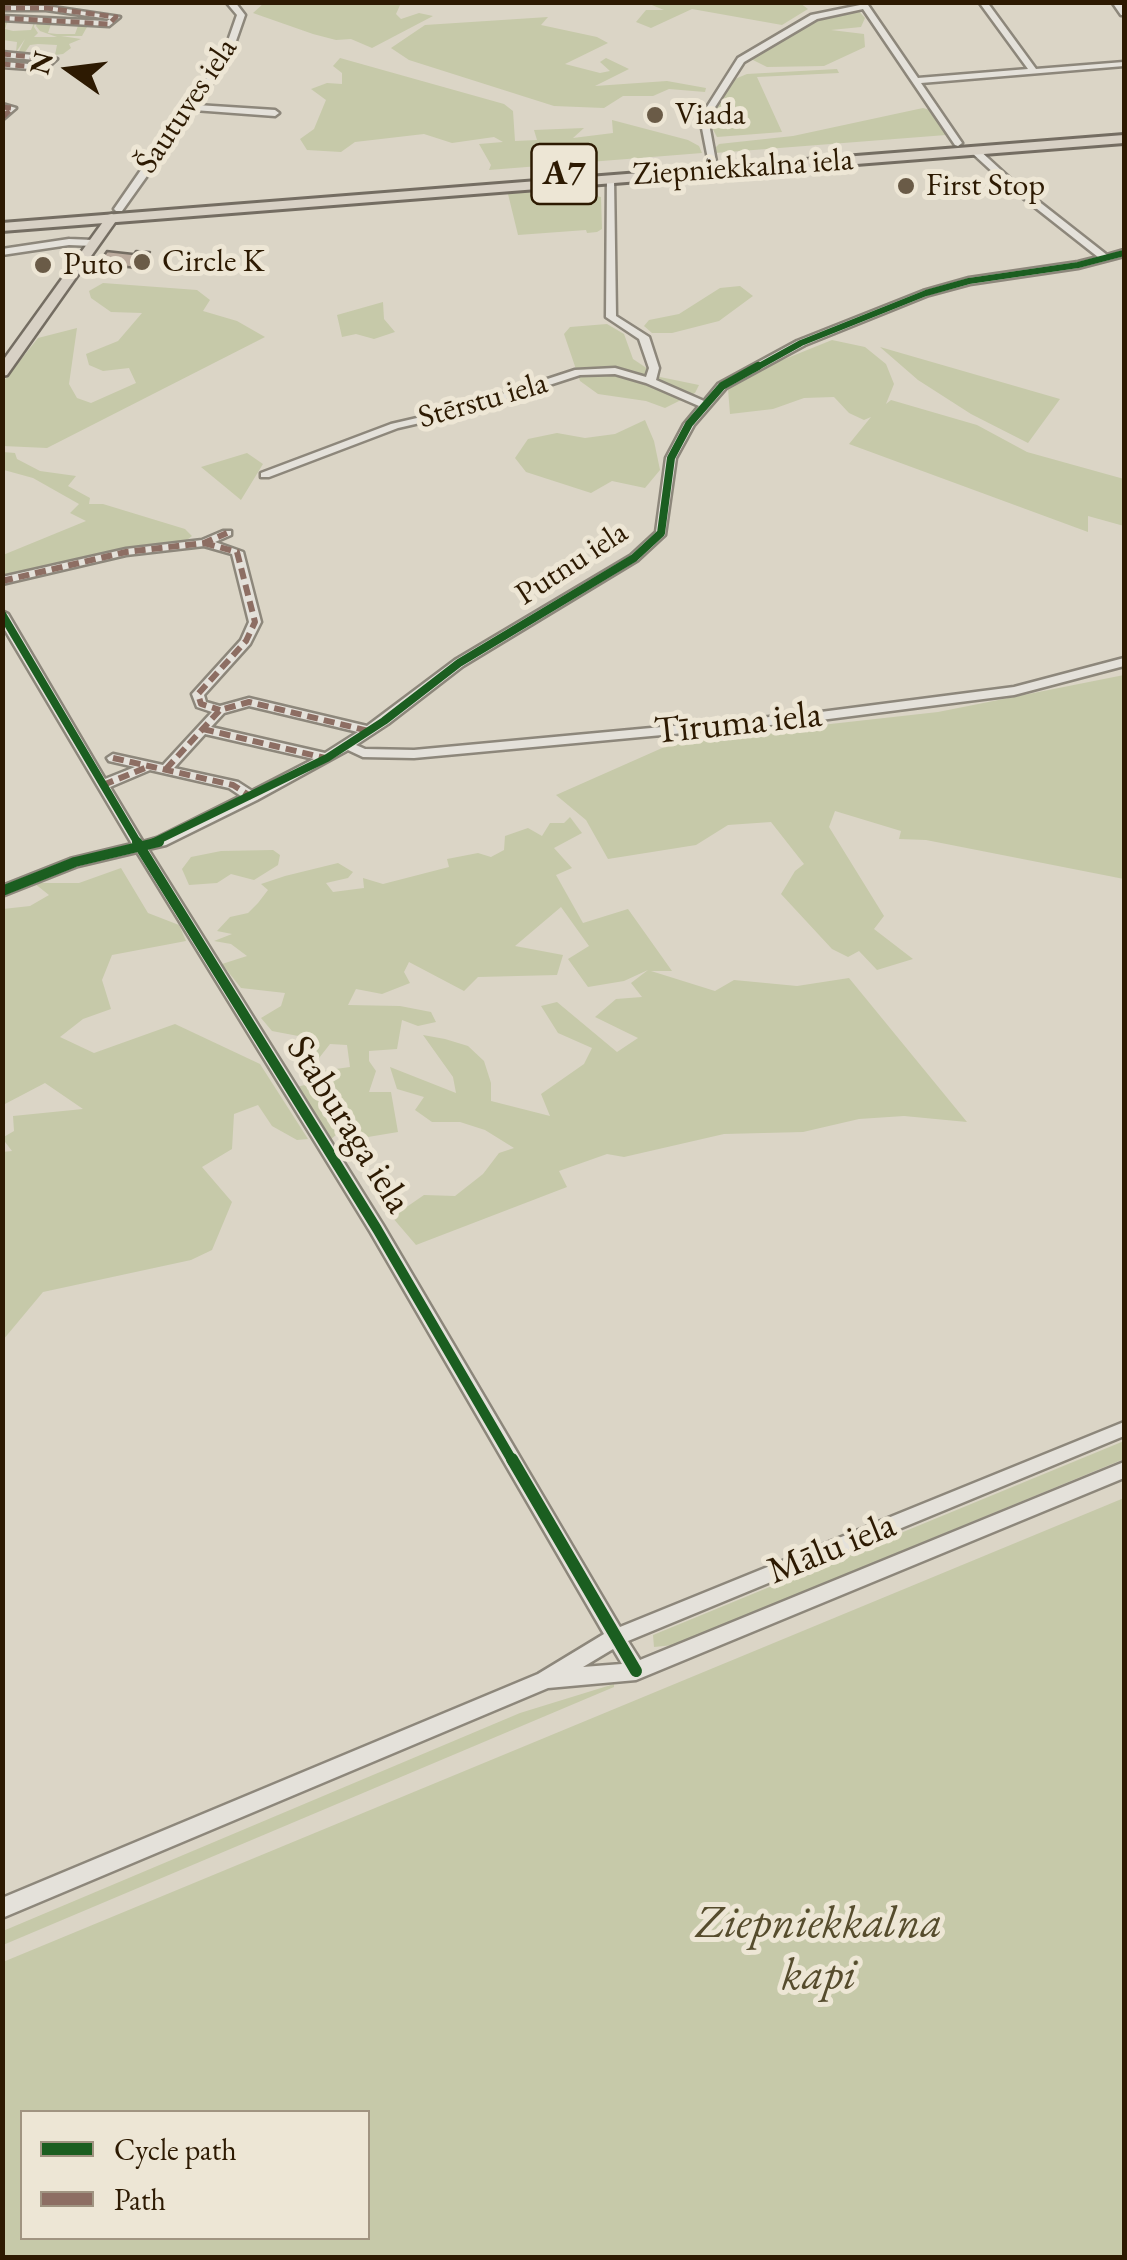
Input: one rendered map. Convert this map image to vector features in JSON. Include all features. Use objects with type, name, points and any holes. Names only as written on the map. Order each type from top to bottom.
[{"type":"highway","name":"Ziepniekkalna iela","points":[[2,217],[226,205],[1124,130]]},
{"type":"highway","name":"Ziepniekkalna iela","points":[[613,174],[712,162],[974,150],[1124,138]]},
{"type":"highway","name":"Ziepniekkalna iela","points":[[2,227],[115,213]]},
{"type":"main road","points":[[2,372],[115,213]]},
{"type":"street","name":"Šautuves iela","points":[[115,213],[226,58],[240,26],[238,8],[230,2]]},
{"type":"street","points":[[983,2],[1033,71]]},
{"type":"street","points":[[1116,2],[1124,13]]},
{"type":"street","points":[[712,162],[704,118],[741,60],[814,17],[863,4],[958,143]]},
{"type":"street","points":[[2,8],[48,15],[109,24],[116,16],[48,15],[2,18]]},
{"type":"street","points":[[2,54],[53,59],[44,68],[6,65]]},
{"type":"street","points":[[6,65],[14,55]]},
{"type":"street","points":[[915,81],[1124,64]]},
{"type":"street","points":[[2,107],[12,108],[2,118]]},
{"type":"street","points":[[189,108],[275,113]]},
{"type":"street","points":[[974,150],[1103,256]]},
{"type":"street","points":[[613,174],[611,317],[644,337],[654,368],[650,381]]},
{"type":"street","points":[[2,252],[70,242],[92,243]]},
{"type":"street","name":"Putnu iela","points":[[2,890],[76,862],[143,848],[327,758],[349,746],[460,663],[649,545],[661,532],[665,519],[672,458],[703,404],[722,386],[802,343],[911,298],[969,280],[1078,265],[1124,252]]},
{"type":"street","name":"Stērstu iela","points":[[266,475],[395,426],[459,411],[578,372],[615,371],[703,404]]},
{"type":"street","points":[[2,581],[126,552],[204,543],[227,533]]},
{"type":"street","points":[[204,543],[237,552],[255,622],[246,641],[198,694],[201,704],[220,710],[250,702],[369,731]]},
{"type":"street","name":"Staburaga iela","points":[[2,614],[377,1229],[636,1671]]},
{"type":"street","name":"Tīruma iela","points":[[349,746],[363,753],[414,754],[814,717],[1014,691],[1124,662]]},
{"type":"street","points":[[166,768],[220,710]]},
{"type":"street","points":[[203,730],[327,758]]},
{"type":"street","points":[[113,758],[234,785],[252,797]]},
{"type":"street","points":[[103,785],[145,768]]},
{"type":"street","name":"Mālu iela","points":[[2,1908],[545,1680],[616,1636],[1124,1429]]},
{"type":"street","name":"Mālu iela","points":[[545,1680],[636,1671],[1124,1470]]},
{"type":"green space","points":[[264,3],[401,3],[396,14],[401,19],[419,13],[433,16],[372,48],[351,39],[313,34],[253,13]]},
{"type":"green space","points":[[647,3],[800,3],[808,9],[782,25],[692,9],[651,28],[636,22],[646,10],[664,10]]},
{"type":"green space","points":[[858,10],[865,18],[861,27],[831,30],[864,34],[865,47],[824,66],[767,67],[750,54],[827,13]]},
{"type":"green space","points":[[548,17],[541,25],[608,43],[565,64],[600,73],[610,71],[600,62],[606,58],[629,69],[595,86],[667,81],[706,88],[705,92],[669,89],[653,96],[623,96],[604,108],[554,106],[409,60],[391,48],[425,25]]},
{"type":"green space","points":[[3,20],[8,20],[5,29],[13,31],[31,30],[35,20],[38,33],[34,37],[57,37],[40,31],[38,21],[51,24],[48,33],[75,34],[79,23],[87,27],[82,36],[61,36],[81,39],[69,44],[71,48],[63,54],[55,55],[57,45],[38,44],[30,45],[23,55],[18,53],[25,39],[16,52],[17,42],[3,40]]},
{"type":"green space","points":[[340,58],[504,104],[513,111],[515,141],[537,140],[534,130],[584,128],[573,138],[613,133],[612,120],[688,140],[699,146],[702,153],[489,170],[491,165],[479,144],[503,142],[494,137],[452,143],[424,134],[355,142],[341,152],[307,150],[300,139],[314,129],[326,100],[311,89],[327,83],[342,84],[342,73],[333,66]]},
{"type":"green space","points":[[837,69],[839,73],[757,77],[782,132],[717,137],[710,124],[710,112],[730,81],[747,74]]},
{"type":"green space","points":[[923,108],[930,110],[946,135],[715,153],[713,150],[719,144],[793,136]]},
{"type":"green space","points":[[590,187],[568,190],[601,197],[602,229],[597,232],[518,235],[508,194],[455,195]]},
{"type":"green space","points":[[103,283],[197,290],[210,300],[203,311],[237,321],[265,337],[47,448],[3,446],[3,382],[38,338],[77,328],[69,384],[77,398],[91,403],[136,383],[129,368],[103,371],[89,365],[86,354],[118,341],[142,313],[111,312],[91,298],[89,291]]},
{"type":"green space","points":[[740,286],[753,296],[719,321],[672,333],[652,333],[644,326],[649,320],[679,314],[720,288]]},
{"type":"green space","points":[[383,302],[384,319],[395,332],[374,339],[356,334],[342,337],[337,315]]},
{"type":"green space","points":[[607,324],[624,334],[633,359],[660,377],[699,385],[695,393],[665,408],[598,394],[580,381],[564,334],[570,327]]},
{"type":"green space","points":[[832,340],[865,347],[886,364],[894,384],[886,404],[891,400],[977,425],[1027,452],[1124,479],[1124,526],[1088,516],[1088,532],[849,444],[871,417],[864,420],[849,413],[834,397],[804,398],[773,409],[730,414],[728,389],[765,367]]},
{"type":"green space","points":[[880,347],[1060,399],[1028,443],[971,414],[918,380]]},
{"type":"green space","points":[[645,420],[660,470],[645,488],[612,481],[591,493],[526,472],[515,458],[528,439],[557,433],[585,438],[615,434]]},
{"type":"green space","points":[[3,452],[15,453],[17,459],[40,471],[76,476],[68,486],[90,498],[89,504],[103,504],[185,529],[192,536],[182,544],[124,548],[3,578],[3,555],[86,521],[70,513],[79,504],[33,478],[4,470]]},
{"type":"green space","points":[[247,453],[263,464],[241,500],[201,467]]},
{"type":"green space","points":[[1124,675],[1124,879],[926,840],[899,839],[901,831],[835,811],[829,827],[884,916],[874,929],[913,959],[877,970],[859,951],[848,957],[832,949],[781,894],[804,864],[771,822],[728,825],[696,845],[608,859],[586,820],[556,795],[678,741],[938,712]]},
{"type":"green space","points":[[570,817],[582,833],[554,848],[572,868],[556,875],[583,923],[628,909],[672,971],[651,971],[715,991],[734,980],[797,986],[849,978],[967,1122],[904,1116],[859,1119],[803,1132],[724,1134],[624,1157],[607,1154],[559,1171],[567,1187],[416,1245],[392,1217],[424,1195],[455,1196],[483,1174],[499,1153],[514,1148],[485,1130],[460,1122],[432,1122],[415,1110],[424,1097],[397,1089],[390,1067],[456,1093],[453,1077],[423,1035],[468,1046],[484,1061],[491,1083],[491,1101],[550,1116],[541,1094],[584,1064],[592,1048],[558,1033],[541,1006],[557,1002],[617,1052],[638,1038],[595,1017],[616,999],[642,997],[631,983],[648,970],[624,981],[588,987],[568,959],[589,946],[561,907],[515,946],[563,955],[557,975],[478,977],[464,991],[409,962],[404,972],[410,983],[382,994],[356,989],[348,1005],[400,1006],[431,1012],[436,1022],[418,1026],[402,1020],[397,1049],[369,1051],[369,1061],[376,1071],[369,1092],[391,1092],[398,1132],[368,1137],[360,1145],[348,1143],[342,1130],[330,1140],[297,1087],[320,1081],[314,1072],[350,1067],[347,1045],[330,1044],[312,1067],[301,1068],[297,1049],[288,1042],[314,1039],[272,1031],[261,1018],[281,1006],[285,993],[241,988],[222,964],[247,956],[231,944],[214,941],[232,934],[217,931],[230,917],[248,913],[258,903],[268,890],[261,884],[285,876],[338,863],[353,872],[348,878],[326,883],[333,892],[364,888],[363,878],[383,884],[449,867],[447,859],[478,853],[491,857],[504,850],[505,836],[528,828],[542,836],[550,823],[564,823]]},
{"type":"green space","points":[[273,850],[280,855],[278,865],[254,880],[231,874],[217,883],[189,885],[182,869],[191,857],[221,851]]},
{"type":"green space","points":[[121,868],[148,913],[179,925],[186,941],[112,955],[102,980],[111,1009],[83,1019],[60,1037],[94,1053],[175,1024],[260,1064],[308,1139],[297,1140],[272,1126],[258,1105],[234,1114],[232,1149],[202,1167],[232,1202],[212,1250],[191,1260],[43,1292],[3,1340],[2,1152],[12,1151],[2,1138],[14,1131],[13,1116],[83,1109],[45,1083],[3,1105],[3,909],[30,906],[49,895],[34,883],[79,883]]},
{"type":"green space","points":[[1124,1441],[1124,1459],[674,1645],[654,1647],[653,1635]]},
{"type":"green space","name":"Ziepniekkalna kapi","points":[[1124,1498],[1124,2257],[5,2257],[3,1962]]},
{"type":"green space","points":[[614,1684],[3,1945],[3,1931],[520,1713]]},
{"type":"building","name":"Circle K","points":[[107,251],[150,252],[137,268],[98,264]]},
{"type":"marked path","points":[[2,8],[46,8],[116,17],[109,24],[2,18]]},
{"type":"marked path","points":[[2,54],[53,59],[45,68],[2,64]]},
{"type":"marked path","points":[[2,107],[12,108],[2,118]]},
{"type":"marked path","points":[[2,581],[126,552],[204,543],[227,533]]},
{"type":"marked path","points":[[204,543],[237,552],[255,622],[246,641],[198,694],[201,704],[220,710]]},
{"type":"marked path","points":[[166,769],[220,710],[249,702],[369,731]]},
{"type":"marked path","points":[[203,729],[325,758]]},
{"type":"marked path","points":[[113,758],[233,785],[252,797]]},
{"type":"marked path","points":[[103,785],[145,768]]},
{"type":"cycle path","points":[[2,891],[75,862],[161,842],[327,758],[384,721],[459,663],[634,558],[661,533],[671,458],[689,424],[722,386],[801,343],[926,293],[969,281],[1078,265],[1124,253]]},
{"type":"cycle path","points":[[2,614],[117,810],[377,1229],[636,1671]]},
{"type":"place","name":"Viada","points":[[655,115]]},
{"type":"place","name":"First Stop","points":[[906,186]]},
{"type":"place","name":"Circle K","points":[[142,262]]},
{"type":"place","name":"Puto","points":[[43,265]]}]
